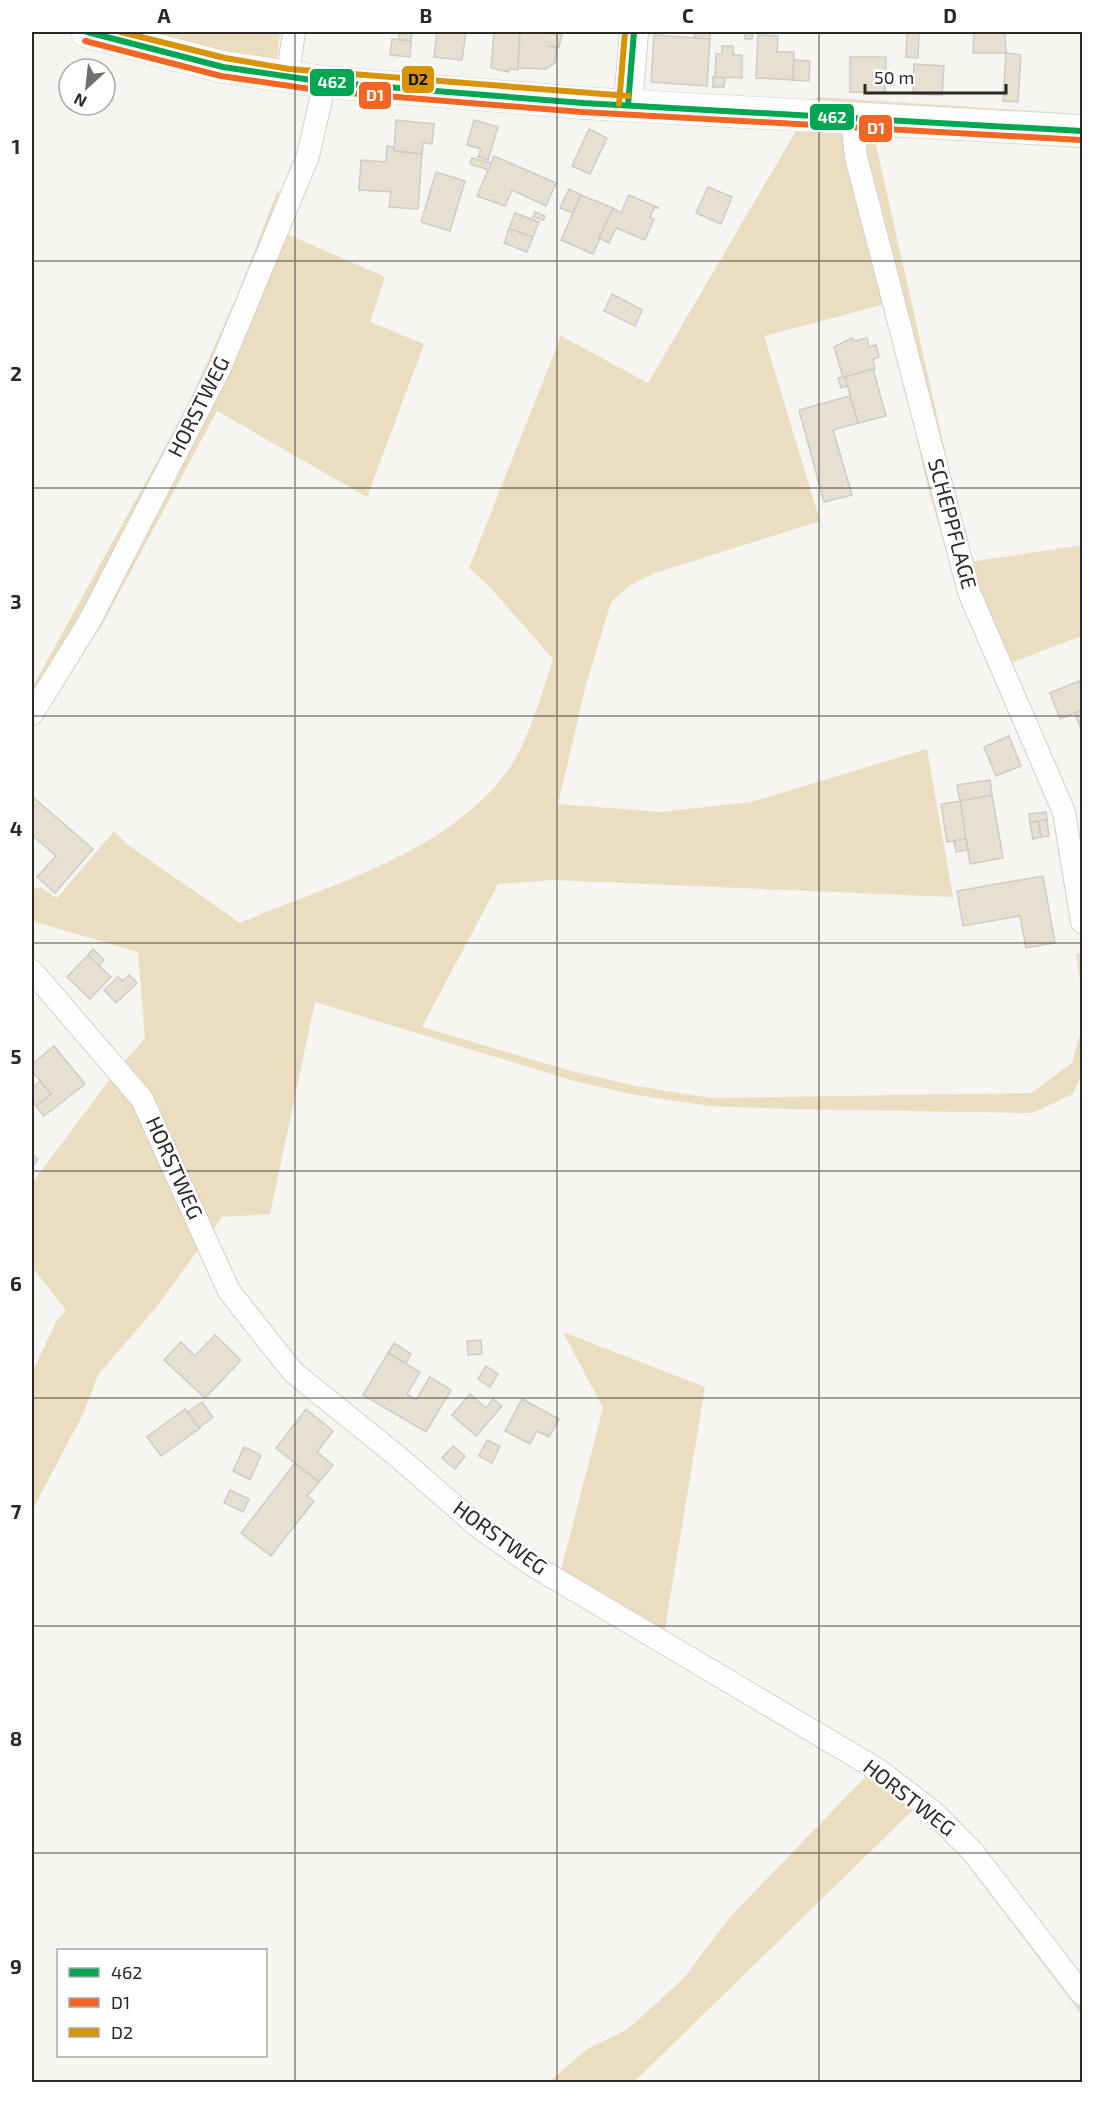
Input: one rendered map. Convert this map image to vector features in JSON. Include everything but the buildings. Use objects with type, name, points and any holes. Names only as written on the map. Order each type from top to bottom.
[{"type":"main road","points":[[87,32],[223,67],[325,82],[628,105],[1083,131]]},
{"type":"street","points":[[291,59],[294,32]]},
{"type":"street","points":[[628,105],[634,32]]},
{"type":"street","name":"HORSTWEG","points":[[32,714],[89,622],[220,368],[308,156],[325,82]]},
{"type":"street","name":"SCHEPPFLAGE","points":[[852,117],[856,157],[969,592],[1064,812],[1083,922]]},
{"type":"street","name":"HORSTWEG","points":[[32,971],[142,1099],[230,1291],[261,1335],[293,1372],[397,1456],[480,1528],[534,1566],[877,1769],[932,1811],[974,1852],[1083,1994]]},
{"type":"shaded area","points":[[147,32],[280,32],[277,60],[196,45]]},
{"type":"shaded area","points":[[816,97],[1082,114],[1082,148],[874,136],[970,562],[1082,545],[1082,636],[1011,663],[962,604],[929,492],[886,304],[764,336],[820,521],[655,573],[630,585],[611,602],[586,685],[558,804],[660,812],[751,802],[927,749],[953,897],[553,880],[498,884],[422,1027],[571,1071],[636,1086],[711,1098],[1031,1093],[1072,1063],[1082,1027],[1082,1073],[1073,1094],[1032,1113],[710,1106],[636,1095],[574,1081],[315,1002],[270,1214],[222,1217],[158,1305],[98,1375],[83,1414],[32,1511],[32,1373],[56,1322],[66,1310],[32,1267],[32,1183],[114,1074],[145,1038],[138,952],[32,921],[32,890],[40,887],[57,898],[114,831],[128,845],[240,923],[384,864],[452,825],[481,801],[506,773],[521,748],[534,718],[553,659],[488,585],[469,568],[561,336],[648,383]]},
{"type":"shaded area","points":[[278,189],[287,234],[385,277],[370,322],[424,344],[367,497],[217,411],[102,625],[32,730],[32,688],[187,407],[238,294]]},
{"type":"shaded area","points":[[1082,953],[1082,995],[1076,954]]},
{"type":"shaded area","points":[[563,1332],[705,1387],[664,1634],[882,1763],[1082,1983],[1082,2015],[950,1842],[915,1808],[634,2082],[549,2082],[587,2049],[628,2029],[683,1979],[731,1916],[870,1772],[708,1679],[560,1574],[603,1408]]},
{"type":"transit line","name":"462","points":[[87,32],[223,67],[325,82],[583,103],[1082,131]]},
{"type":"transit line","name":"D2","points":[[121,32],[225,58],[289,69],[629,96]]},
{"type":"transit line","name":"D2","points":[[619,104],[625,32]]},
{"type":"transit line","name":"462","points":[[628,105],[634,32]]},
{"type":"transit line","name":"D1","points":[[85,41],[221,76],[324,91],[582,112],[1081,140]]}]
